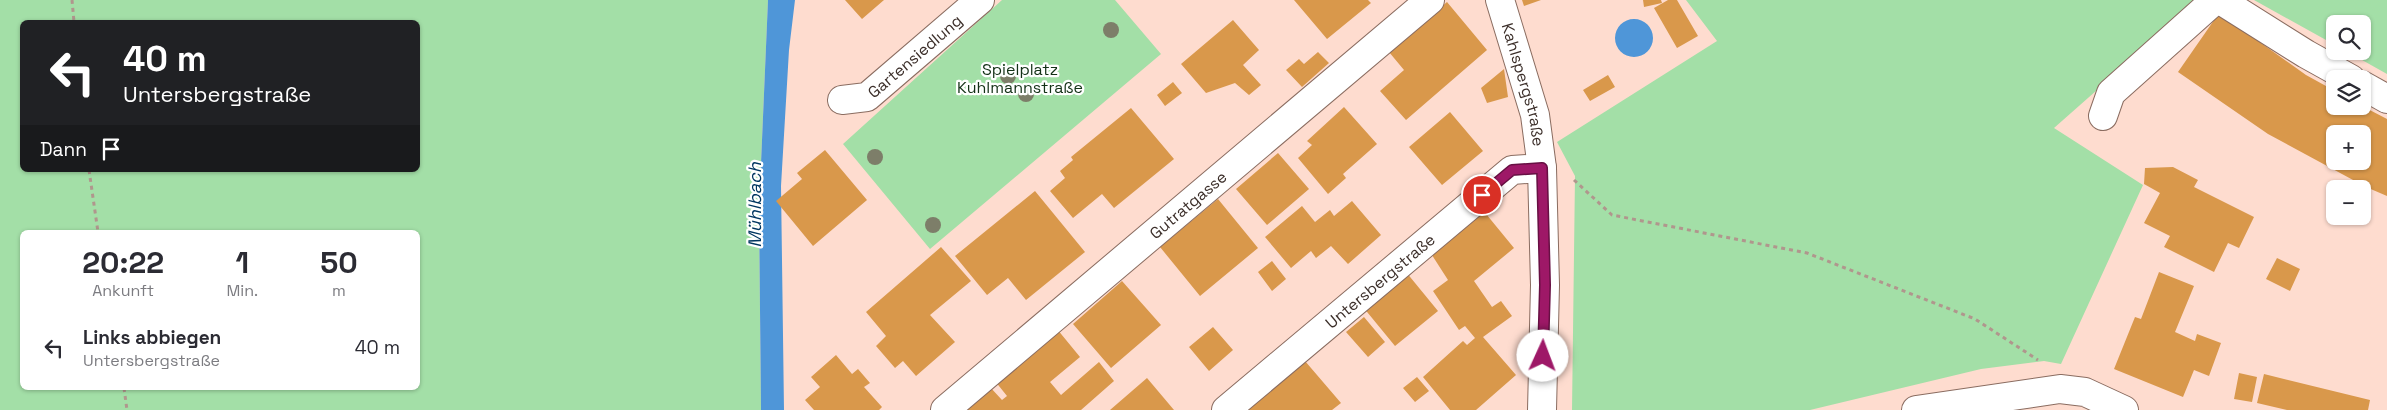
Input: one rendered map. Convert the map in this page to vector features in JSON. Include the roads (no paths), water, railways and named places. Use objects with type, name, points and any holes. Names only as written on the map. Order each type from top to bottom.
[{"type":"street","name":"Gartensiedlung","points":[[842,100],[866,97],[980,0]]},
{"type":"street","name":"Gutratgasse","points":[[945,410],[1430,0]]},
{"type":"street","name":"Kahlspergstraße","points":[[1500,0],[1535,115],[1542,168],[1545,285],[1542,410]]},
{"type":"street","points":[[2103,116],[2111,93],[2215,0]]},
{"type":"street","points":[[2220,0],[2335,70]]},
{"type":"street","points":[[2371,90],[2387,99]]},
{"type":"street","name":"Untersbergstraße","points":[[1226,410],[1512,170],[1542,168]]},
{"type":"street","points":[[1916,410],[2060,389],[2085,392],[2124,410]]},
{"type":"water","points":[[768,0],[795,0],[789,50],[781,186],[784,410],[761,410],[759,210]]},
{"type":"water","points":[[1634,19],[1641,20],[1647,25],[1652,31],[1652,45],[1647,51],[1641,56],[1634,57],[1627,56],[1621,51],[1616,45],[1615,38],[1616,31],[1621,25],[1627,20]]},
{"type":"park label","name":"Spielplatz Kuhlmannstraße","points":[[1020,78]]},
{"type":"water label","name":"Mühlbach","points":[[755,205]]}]
